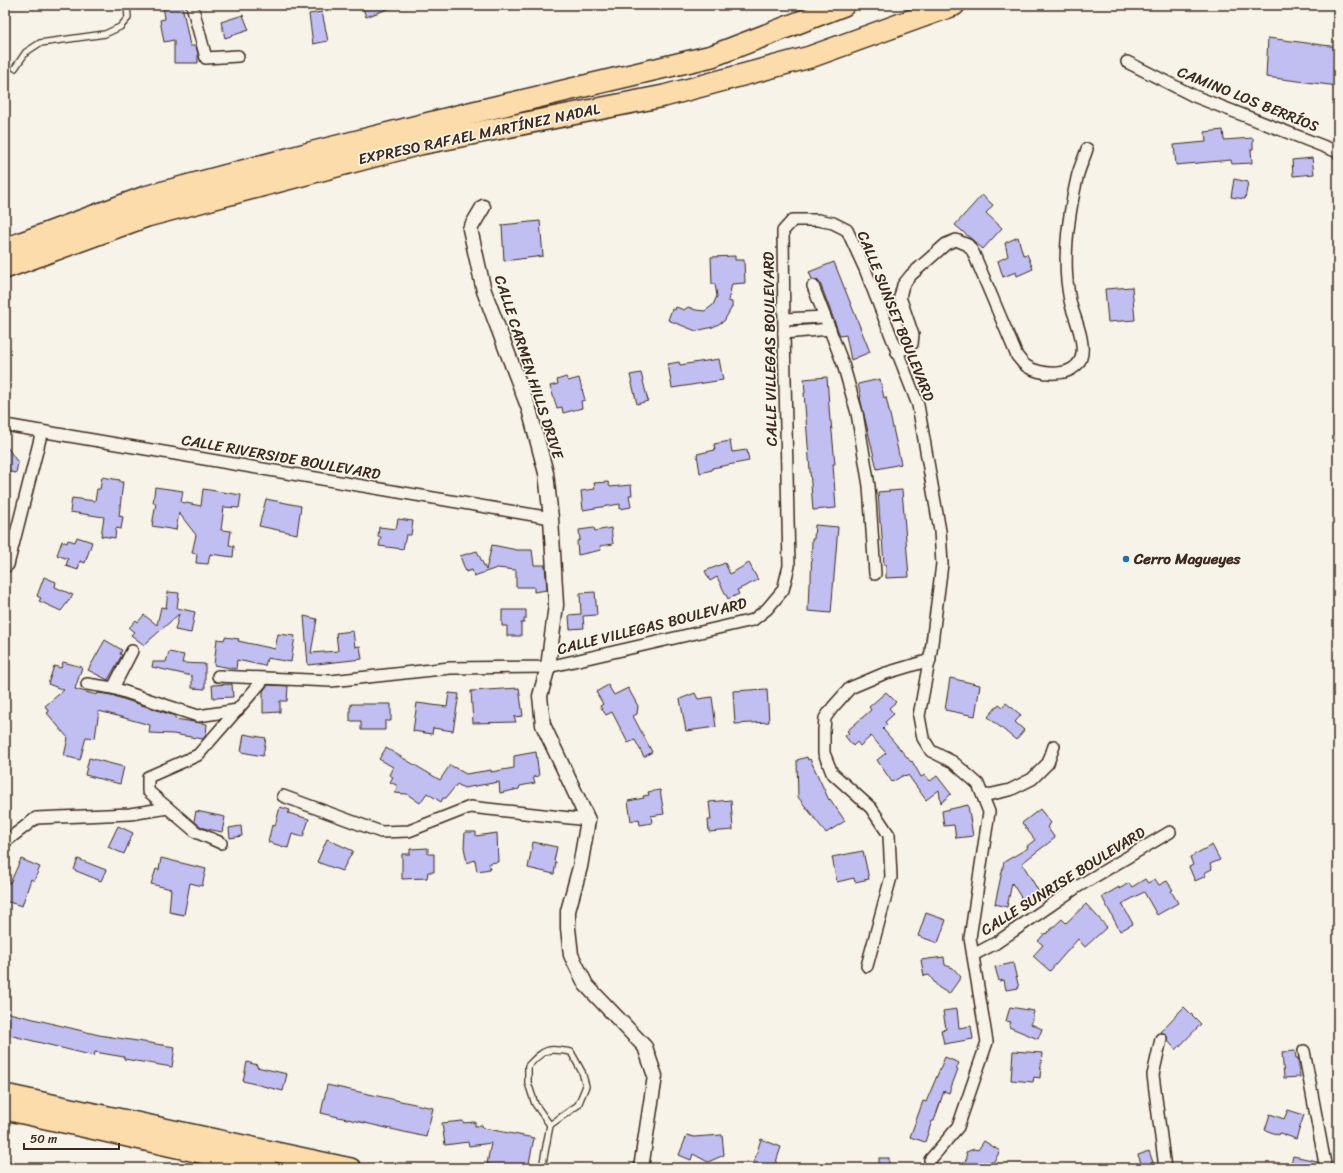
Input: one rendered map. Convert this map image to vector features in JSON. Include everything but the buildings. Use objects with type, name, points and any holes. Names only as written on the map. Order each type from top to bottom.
[{"type":"highway","name":"EXPRESO RAFAEL MARTÍNEZ NADAL","points":[[5,249],[145,197],[310,153],[592,83],[712,56],[844,5]]},
{"type":"highway","name":"EXPRESO RAFAEL MARTÍNEZ NADAL","points":[[5,268],[147,216],[420,144],[664,96],[810,58],[954,5]]},
{"type":"highway","points":[[5,1094],[351,1168]]},
{"type":"highway","points":[[5,1110],[268,1168]]},
{"type":"street","points":[[192,5],[206,58],[238,56]]},
{"type":"street","name":"CAMINO LOS BERRÍOS","points":[[1127,62],[1194,96],[1338,152]]},
{"type":"street","points":[[897,354],[912,344],[913,335],[900,297],[903,285],[911,275],[946,244],[956,240],[968,245],[973,252],[1017,356],[1024,365],[1042,373],[1050,374],[1068,371],[1077,364],[1081,358],[1083,348],[1070,303],[1066,262],[1070,215],[1077,177],[1087,149]]},
{"type":"street","name":"CALLE CARMEN HILLS DRIVE","points":[[483,207],[470,229],[484,291],[529,409],[546,473],[551,518],[556,605],[548,667],[540,696],[542,725],[588,820]]},
{"type":"street","name":"CALLE SUNSET BOULEVARD","points":[[793,220],[818,220],[833,223],[847,230],[865,269],[918,405],[940,531],[942,564],[930,660],[919,716],[923,738],[931,751],[953,762],[978,784],[989,812],[970,938],[987,1042],[958,1127],[930,1160]]},
{"type":"street","name":"CALLE VILLEGAS BOULEVARD","points":[[218,676],[331,681],[450,668],[548,667],[753,620],[767,610],[783,590],[789,566],[783,231],[793,220]]},
{"type":"street","points":[[813,286],[843,364],[858,413],[869,486],[875,574]]},
{"type":"street","points":[[784,319],[825,317]]},
{"type":"street","points":[[784,333],[830,329]]},
{"type":"street","name":"CALLE RIVERSIDE BOULEVARD","points":[[5,425],[551,518]]},
{"type":"street","points":[[5,567],[8,565],[42,431]]},
{"type":"street","points":[[114,688],[132,652]]},
{"type":"street","points":[[867,966],[891,876],[889,835],[870,808],[832,773],[824,753],[825,718],[850,688],[883,674],[930,660]]},
{"type":"street","points":[[221,843],[196,832],[148,791],[148,777],[198,755],[264,679]]},
{"type":"street","points":[[87,684],[114,688],[198,716],[238,710]]},
{"type":"street","points":[[983,796],[1010,790],[1032,779],[1048,763],[1054,746]]},
{"type":"street","points":[[283,796],[381,832],[410,831],[470,807],[588,820],[580,867],[568,911],[571,955],[586,985],[645,1047],[655,1076],[641,1168]]},
{"type":"street","points":[[5,842],[36,818],[130,814],[168,808]]},
{"type":"street","name":"CALLE SUNRISE BOULEVARD","points":[[973,955],[996,942],[1078,887],[1170,832]]},
{"type":"street","points":[[1161,1039],[1153,1075],[1165,1168]]},
{"type":"street","points":[[1304,1051],[1325,1164],[1324,1168]]},
{"type":"lane","points":[[15,68],[26,52],[40,43],[105,34],[120,27],[128,18],[127,5]]},
{"type":"lane","points":[[542,1168],[550,1125],[578,1105],[586,1086],[582,1072],[571,1052],[553,1049],[540,1053],[528,1066],[528,1083],[535,1104],[550,1125]]},
{"type":"place","name":"Cerro Magueyes","points":[[1126,559]]}]
